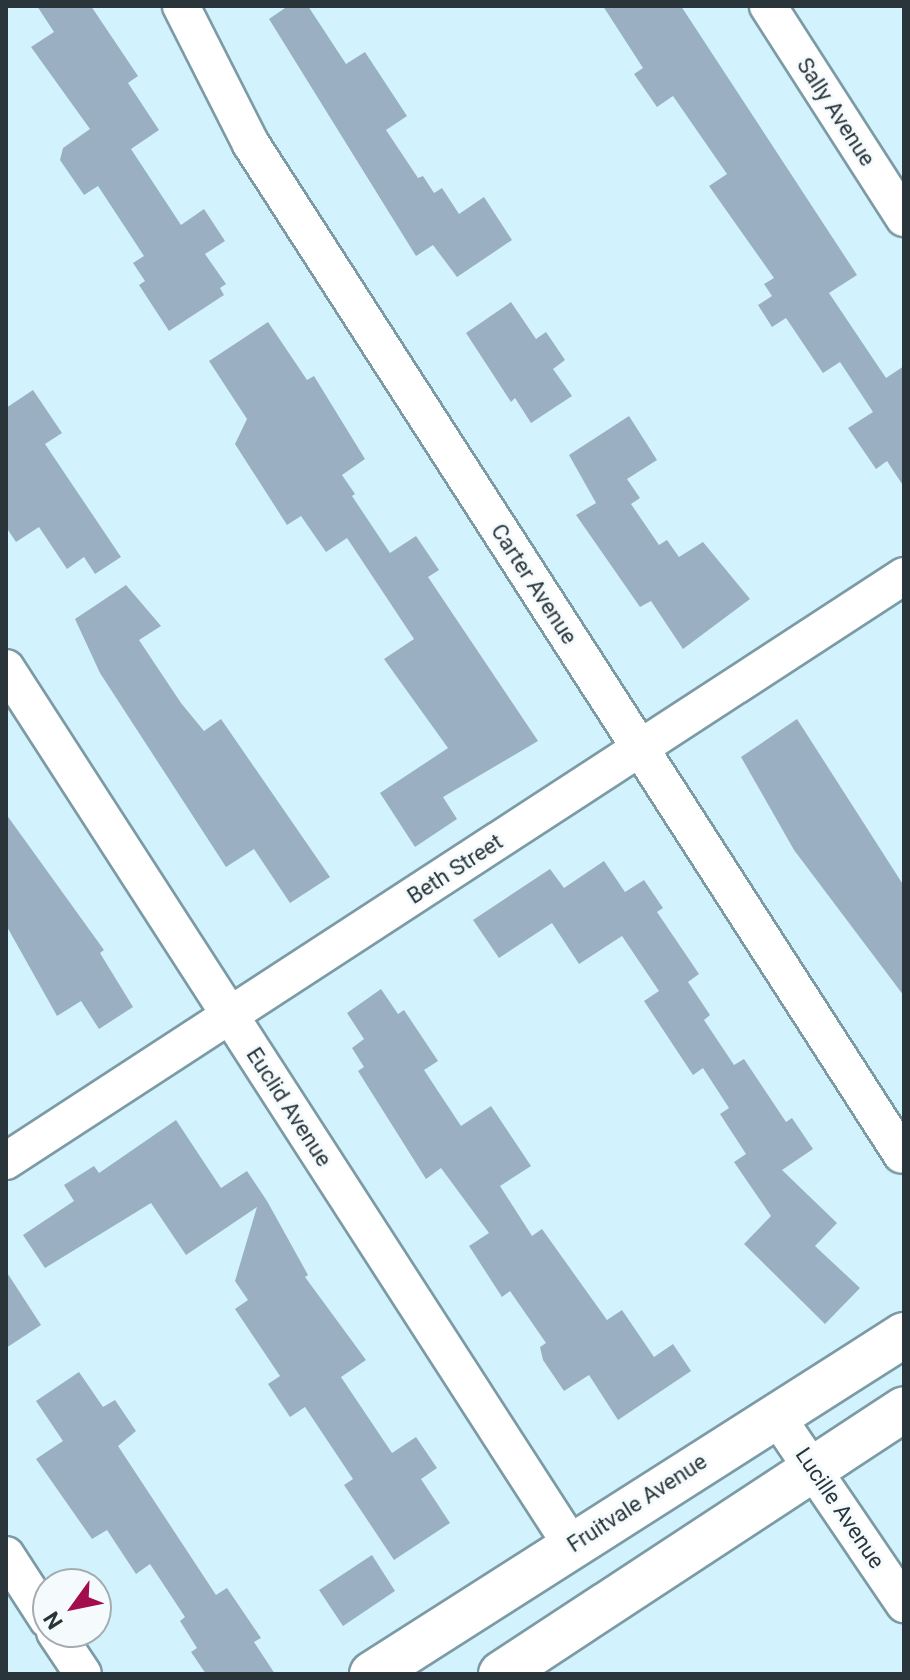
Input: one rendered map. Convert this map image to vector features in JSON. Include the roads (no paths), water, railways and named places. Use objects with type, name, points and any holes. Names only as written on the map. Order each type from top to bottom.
[{"type":"main road","name":"Fruitvale Avenue","points":[[372,1674],[775,1414],[904,1335]]},
{"type":"main road","points":[[501,1674],[904,1409]]},
{"type":"street","name":"Carter Avenue","points":[[181,6],[251,144],[902,1155]]},
{"type":"street","name":"Sally Avenue","points":[[768,6],[904,218]]},
{"type":"street","name":"Beth Street","points":[[6,1161],[904,576]]},
{"type":"street","name":"Euclid Avenue","points":[[6,668],[572,1546]]},
{"type":"street","name":"Lucille Avenue","points":[[775,1414],[904,1604]]},
{"type":"street","points":[[6,1555],[32,1595]]},
{"type":"street","points":[[66,1648],[83,1674]]}]
